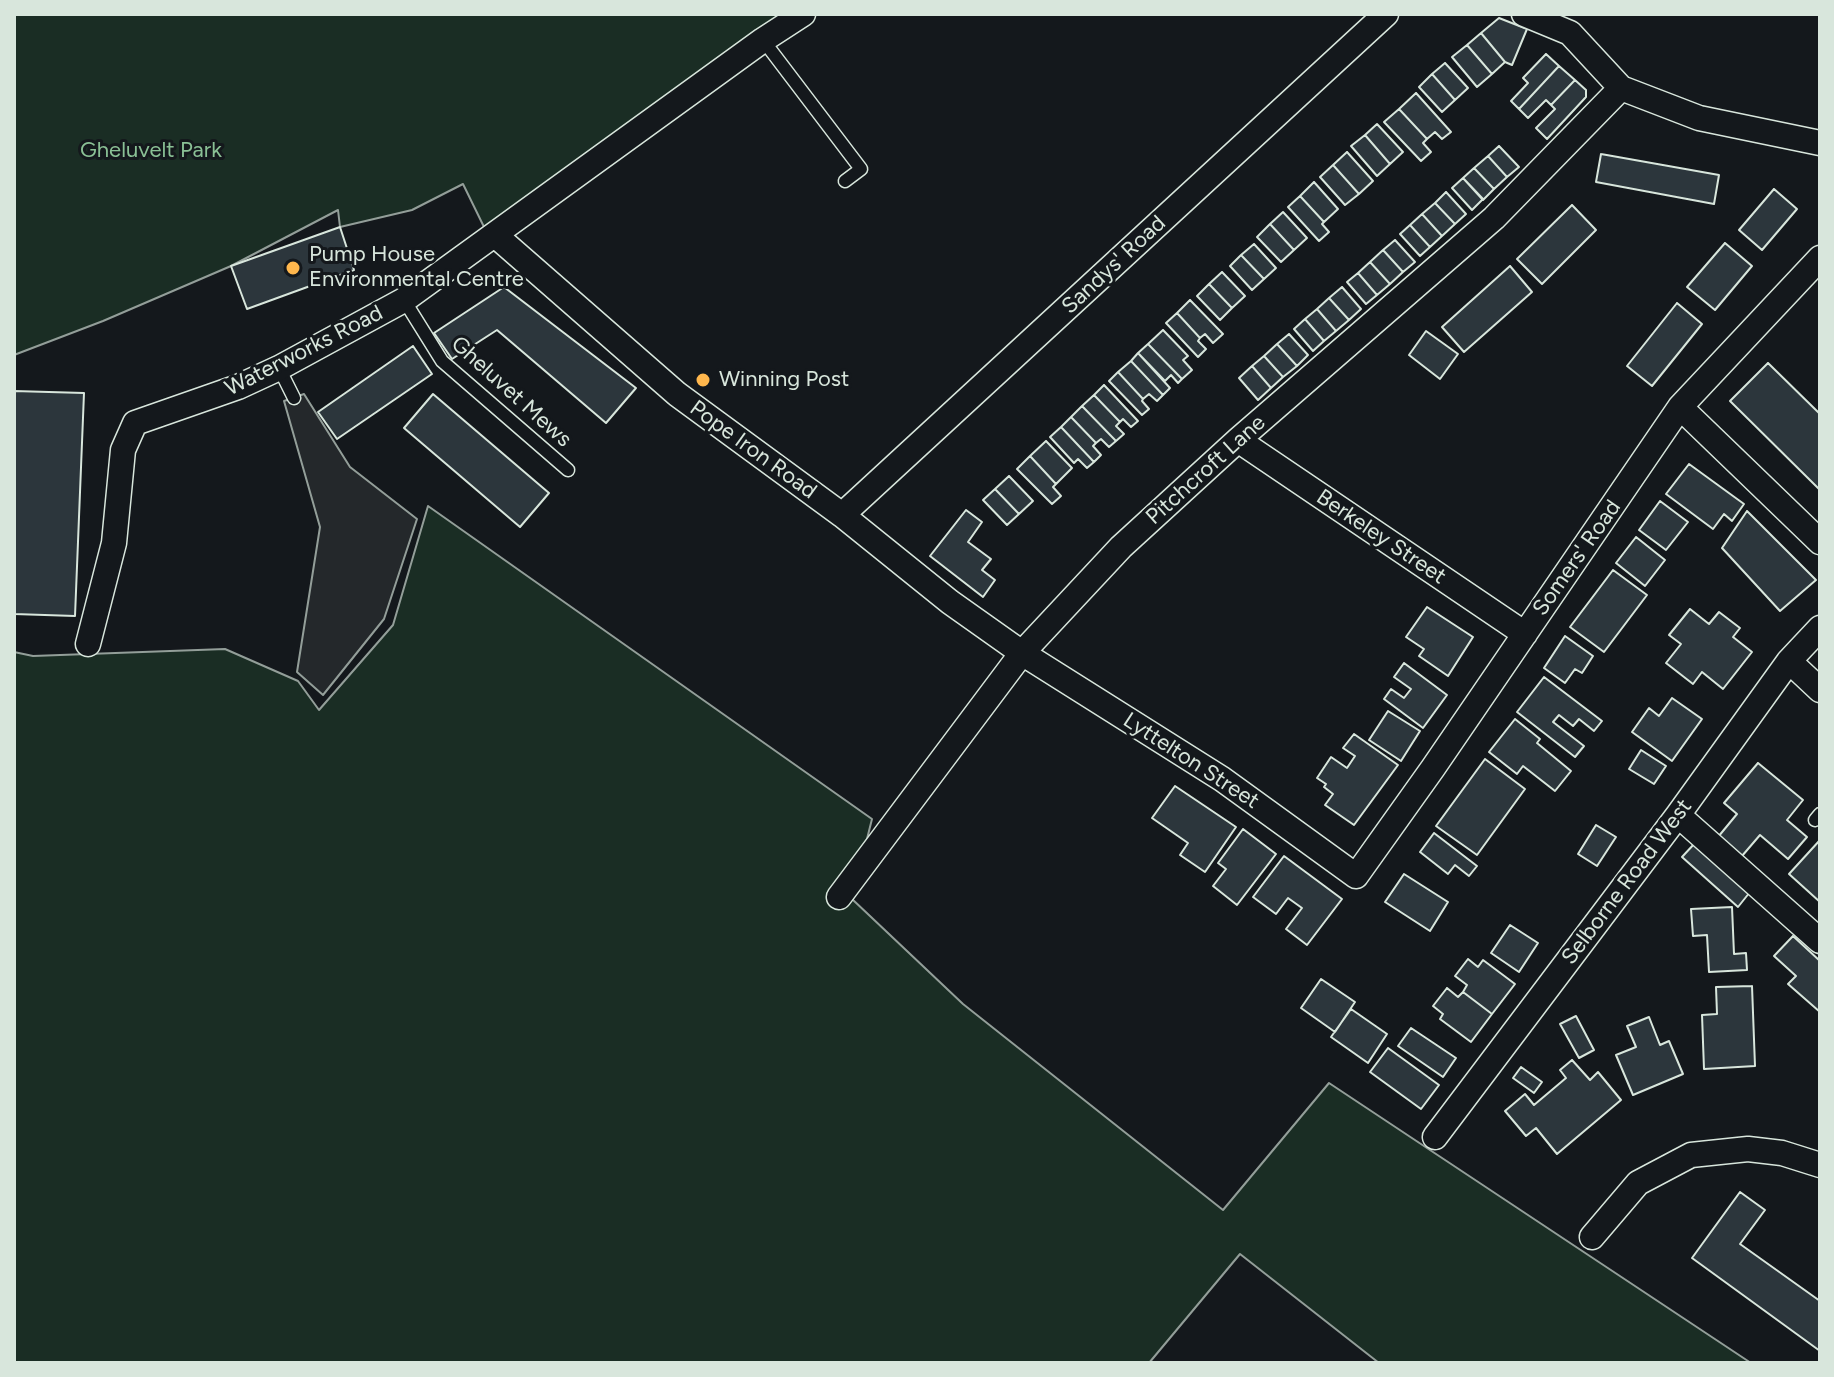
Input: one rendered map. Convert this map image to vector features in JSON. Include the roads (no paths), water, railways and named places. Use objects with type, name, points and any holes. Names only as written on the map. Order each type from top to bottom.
[{"type":"street","name":"Waterworks Road","points":[[88,644],[114,543],[123,450],[135,423],[238,387],[404,300],[803,14]]},
{"type":"street","name":"Sandys' Road","points":[[842,515],[1386,14]]},
{"type":"street","points":[[1524,14],[1576,24],[1621,88],[1699,118],[1820,143]]},
{"type":"street","name":"Pitchcroft Lane","points":[[839,897],[1022,653],[1121,547],[1238,440],[1494,218],[1621,88]]},
{"type":"street","name":"Pope Iron Road","points":[[495,235],[677,394],[842,515],[950,602],[1022,653]]},
{"type":"street","name":"Somers' Road","points":[[1356,876],[1680,407],[1820,258]]},
{"type":"street","points":[[1680,407],[1820,542]]},
{"type":"street","name":"Berkeley Street","points":[[1238,440],[1525,634]]},
{"type":"street","name":"Selborne Road West","points":[[1435,1137],[1678,815],[1789,661],[1820,628]]},
{"type":"street","name":"Lyttelton Street","points":[[1022,653],[1222,779],[1356,876]]},
{"type":"street","points":[[1789,661],[1820,690]]},
{"type":"street","points":[[1678,815],[1820,941]]},
{"type":"street","points":[[1592,1237],[1638,1183],[1691,1155],[1748,1149],[1782,1153],[1820,1165]]},
{"type":"lane","points":[[763,40],[861,169],[845,181]]},
{"type":"lane","name":"Gheluvet Mews","points":[[404,300],[442,361],[568,470]]},
{"type":"lane","points":[[279,368],[294,398]]},
{"type":"place","name":"Pump House Environmental Centre","points":[[293,268]]},
{"type":"place","name":"Winning Post","points":[[703,380]]},
{"type":"park label","name":"Gheluvelt Park","points":[[151,151]]}]
